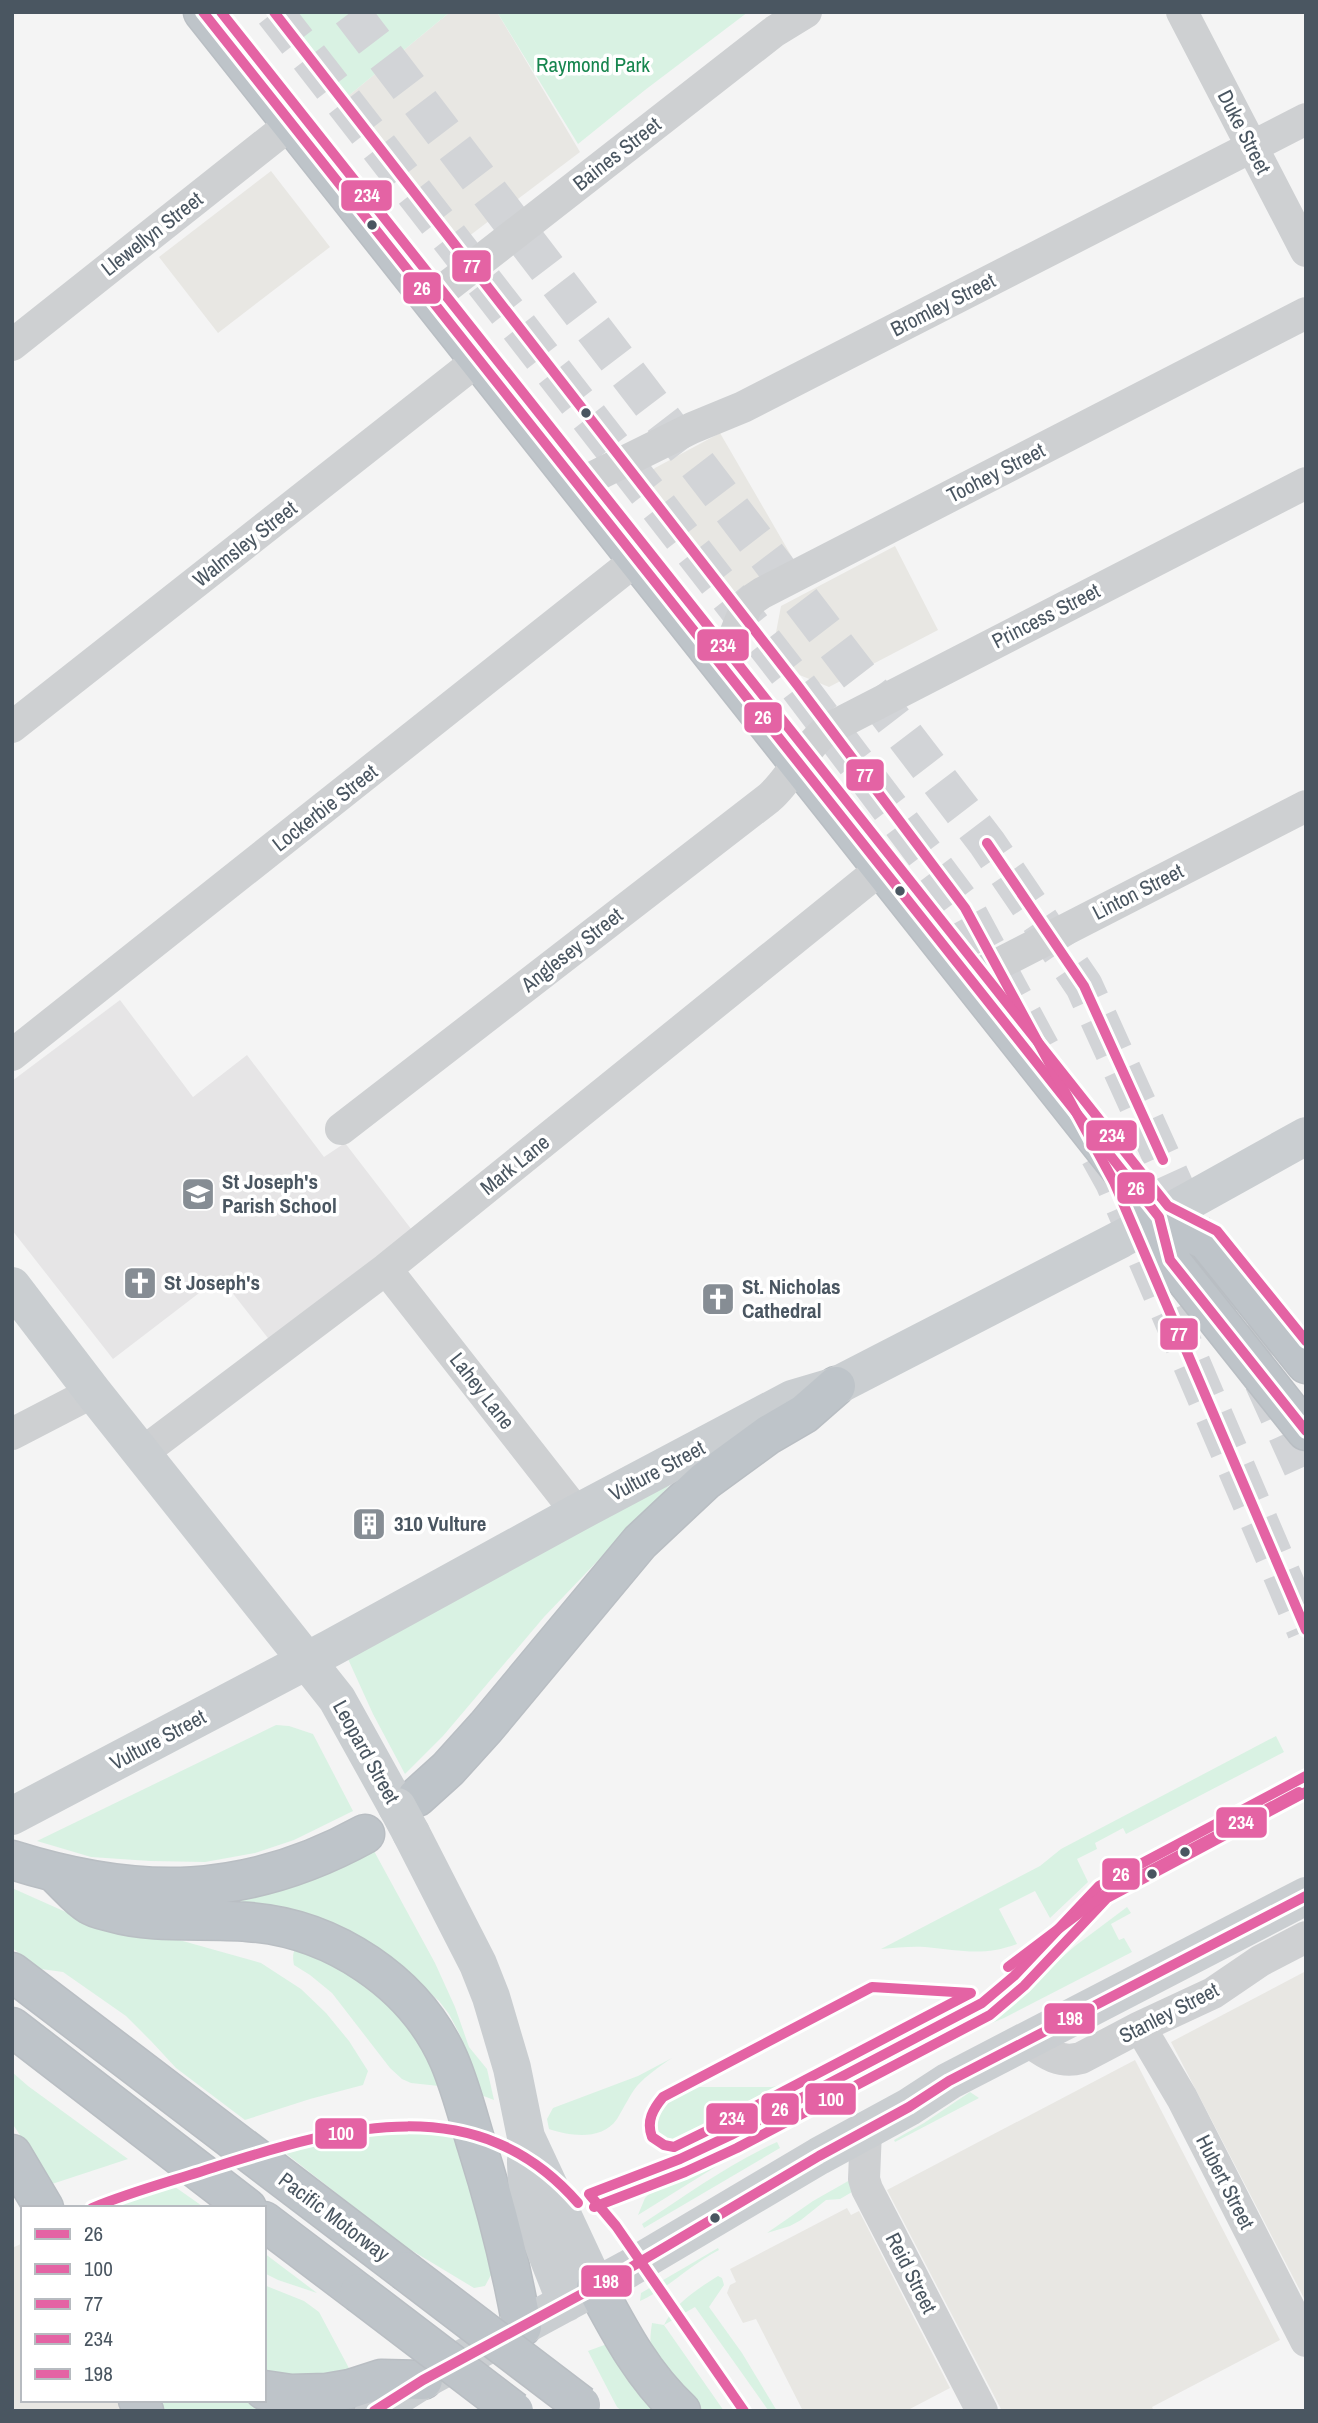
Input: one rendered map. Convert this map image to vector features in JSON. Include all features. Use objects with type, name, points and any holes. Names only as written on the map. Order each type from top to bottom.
[{"type":"highway","points":[[203,12],[1159,1217],[1170,1260],[1306,1430]]},
{"type":"highway","points":[[1159,1217],[1207,1241],[1306,1364]]},
{"type":"highway","points":[[414,1815],[640,1542],[671,1510],[715,1473],[768,1435],[804,1414],[836,1386]]},
{"type":"highway","points":[[12,1860],[87,1881],[152,1888],[219,1885],[283,1870],[315,1859],[365,1834]]},
{"type":"highway","points":[[55,1873],[91,1906],[155,1920],[272,1925],[310,1935],[346,1951],[388,1980],[419,2012],[448,2058],[488,2178],[508,2253],[522,2327]]},
{"type":"highway","name":"Pacific Motorway","points":[[12,1972],[584,2408]]},
{"type":"highway","points":[[12,2028],[244,2206]]},
{"type":"highway","points":[[12,2154],[38,2198]]},
{"type":"highway","points":[[266,2223],[514,2411]]},
{"type":"highway","points":[[581,2295],[653,2383],[681,2411]]},
{"type":"highway","points":[[266,2390],[291,2394],[327,2393],[381,2379],[424,2380]]},
{"type":"main road","name":"Vulture Street","points":[[20,1812],[792,1399],[836,1386],[1159,1217],[1306,1136]]},
{"type":"main road","name":"Leopard Street","points":[[14,1291],[337,1699],[414,1815],[491,1997],[512,2068],[524,2124],[564,2255],[581,2295]]},
{"type":"main road","name":"Stanley Street","points":[[374,2411],[424,2380],[581,2295],[949,2081],[1306,1896]]},
{"type":"street","name":"Baines Street","points":[[430,300],[775,31],[806,12]]},
{"type":"street","name":"Duke Street","points":[[1182,12],[1306,251]]},
{"type":"street","name":"Bromley Street","points":[[577,485],[692,428],[743,407],[1306,119]]},
{"type":"street","name":"Llewellyn Street","points":[[12,345],[292,123]]},
{"type":"street","name":"Toohey Street","points":[[722,667],[746,607],[762,593],[1306,313]]},
{"type":"street","name":"Walmsley Street","points":[[12,727],[478,360]]},
{"type":"street","name":"Princess Street","points":[[798,765],[830,727],[1306,483]]},
{"type":"street","name":"Lockerbie Street","points":[[12,1055],[636,560]]},
{"type":"street","name":"Anglesey Street","points":[[341,1129],[769,797],[781,787],[798,765]]},
{"type":"street","name":"Linton Street","points":[[971,978],[1306,806]]},
{"type":"street","name":"Mark Lane","points":[[142,1453],[386,1269],[882,868]]},
{"type":"street","name":"Lahey Lane","points":[[386,1269],[577,1513]]},
{"type":"street","points":[[12,1434],[93,1392]]},
{"type":"street","name":"Stanley Street","points":[[1028,2041],[1054,2058],[1071,2061],[1081,2058],[1140,2026],[1213,1993],[1259,1961],[1306,1937]]},
{"type":"street","name":"Hubert Street","points":[[1140,2026],[1182,2098],[1306,2341]]},
{"type":"street","name":"Reid Street","points":[[866,2130],[864,2179],[867,2189],[982,2411]]},
{"type":"shaded area","points":[[450,12],[497,12],[580,152],[456,246],[449,244],[341,102]]},
{"type":"shaded area","points":[[271,171],[330,247],[218,333],[159,257]]},
{"type":"shaded area","points":[[720,433],[792,557],[731,594],[719,591],[647,498],[643,479],[655,468]]},
{"type":"shaded area","points":[[895,546],[938,630],[829,687],[797,674],[774,643],[781,606]]},
{"type":"shaded area","name":"St Joseph's Parish School","points":[[120,1000],[193,1097],[247,1055],[324,1157],[345,1143],[415,1234],[271,1342],[220,1277],[113,1359],[12,1230],[12,1081]]},
{"type":"shaded area","points":[[1306,1971],[1306,2302],[1171,2042]]},
{"type":"shaded area","points":[[1135,2060],[1280,2340],[1152,2407],[1154,2411],[1002,2411],[887,2190]]},
{"type":"shaded area","points":[[847,2208],[851,2215],[859,2211],[950,2388],[906,2411],[803,2411],[756,2319],[743,2323],[727,2293],[730,2285],[736,2282],[730,2269]]},
{"type":"shaded area","points":[[21,2244],[21,2402],[123,2402],[128,2411],[12,2411],[12,2248]]},
{"type":"green space","points":[[273,12],[450,12],[341,102]]},
{"type":"green space","name":"Raymond Park","points":[[497,12],[748,12],[578,144]]},
{"type":"green space","points":[[670,1485],[544,1617],[443,1736],[405,1774],[348,1659],[613,1512]]},
{"type":"green space","points":[[276,1725],[289,1726],[313,1734],[353,1811],[294,1840],[255,1853],[205,1862],[91,1857],[37,1841]]},
{"type":"green space","points":[[1276,1736],[1284,1752],[1126,1834],[1123,1828],[1095,1843],[1097,1849],[1077,1859],[1088,1882],[1050,1918],[1035,1891],[999,1909],[1017,1944],[982,1951],[919,1947],[881,1949],[1040,1866],[1061,1849]]},
{"type":"green space","points":[[374,1851],[435,1963],[469,2047],[487,2069],[494,2100],[481,2095],[459,2033],[449,2014],[439,2001],[410,1975],[211,1903]]},
{"type":"green space","points":[[12,1888],[68,1913],[261,1963],[301,1989],[326,2013],[349,2041],[368,2071],[363,2085],[245,2120],[176,2068],[126,2016],[63,1972],[41,1969],[12,1948]]},
{"type":"green space","points":[[1127,1907],[1131,1913],[1111,1924],[1119,1940],[1124,1938],[1132,1952],[1004,2018],[960,2036],[1003,2009],[1075,1946]]},
{"type":"green space","points":[[302,1941],[374,1987],[421,2041],[439,2086],[411,2083],[390,2068],[332,1993],[294,1965],[294,1952]]},
{"type":"green space","points":[[672,2058],[637,2086],[617,2119],[603,2131],[576,2135],[549,2129],[547,2119],[553,2108],[638,2076]]},
{"type":"green space","points":[[12,2072],[128,2159],[52,2184],[12,2123]]},
{"type":"green space","points":[[804,2079],[731,2117],[696,2143],[686,2147],[673,2147],[662,2142],[651,2124],[650,2112],[654,2102],[663,2093],[676,2087],[772,2087]]},
{"type":"green space","points":[[970,2092],[979,2098],[895,2142],[894,2140]]},
{"type":"green space","points":[[369,2129],[409,2129],[458,2136],[497,2264],[485,2286],[474,2288],[401,2244],[284,2152],[313,2140]]},
{"type":"green space","points":[[777,2142],[780,2148],[644,2228],[642,2224],[708,2180]]},
{"type":"green space","points":[[746,2148],[638,2215],[645,2198],[657,2186],[707,2167]]},
{"type":"green space","points":[[850,2180],[852,2192],[840,2199],[826,2200],[801,2220],[767,2233],[813,2201]]},
{"type":"green space","points":[[168,2182],[202,2206],[102,2206]]},
{"type":"green space","points":[[718,2248],[719,2250],[661,2290],[640,2301],[641,2293]]},
{"type":"green space","points":[[266,2255],[317,2293],[266,2274]]},
{"type":"green space","points":[[718,2276],[722,2278],[724,2285],[709,2307],[742,2353],[777,2411],[768,2410],[695,2307],[664,2325],[674,2310],[688,2297]]},
{"type":"green space","points":[[266,2286],[304,2301],[319,2312],[351,2372],[266,2373]]},
{"type":"green space","points":[[652,2323],[664,2325],[724,2411],[701,2411],[660,2365],[652,2350]]},
{"type":"green space","points":[[607,2344],[630,2379],[658,2411],[622,2411],[617,2407],[588,2351]]},
{"type":"green space","points":[[154,2402],[255,2402],[315,2411],[161,2411]]},
{"type":"tunnel","points":[[274,12],[798,686],[965,908],[1048,1062]]},
{"type":"tunnel","points":[[351,12],[987,843],[1084,986],[1306,1476]]},
{"type":"tunnel","points":[[1099,1155],[1114,1182],[1306,1631]]},
{"type":"transit line","name":"26","points":[[203,12],[1159,1217],[1170,1260],[1306,1431]]},
{"type":"transit line","name":"234","points":[[221,12],[1168,1206],[1217,1231],[1306,1341]]},
{"type":"transit line","name":"77","points":[[274,12],[798,686],[965,908],[1114,1182],[1306,1630]]},
{"type":"transit line","name":"77","points":[[987,843],[1084,986],[1163,1160]]},
{"type":"transit line","name":"26","points":[[589,2194],[680,2159],[731,2135],[982,2003],[1014,1976],[1099,1886],[1306,1776]]},
{"type":"transit line","name":"234","points":[[1008,1967],[1102,1896],[1299,1792]]},
{"type":"transit line","name":"100","points":[[594,2207],[685,2172],[737,2148],[990,2015],[1024,1986],[1107,1898],[1306,1792]]},
{"type":"transit line","name":"198","points":[[374,2411],[423,2380],[628,2269],[819,2156],[909,2107],[949,2081],[1306,1896]]},
{"type":"transit line","name":"234","points":[[872,1987],[971,1993],[674,2147],[664,2145],[652,2137],[652,2115],[663,2097],[872,1987]]},
{"type":"transit line","name":"100","points":[[98,2206],[266,2151],[361,2130],[408,2126],[453,2130],[497,2143],[539,2167],[578,2203]]},
{"type":"transit line","name":"26","points":[[589,2194],[616,2226],[744,2411]]},
{"type":"place","name":"St Joseph's Parish School","points":[[198,1194]]},
{"type":"place","name":"St Joseph's","points":[[140,1283]]},
{"type":"place","name":"St. Nicholas Cathedral","points":[[718,1299]]},
{"type":"place","name":"310 Vulture","points":[[369,1524]]}]
